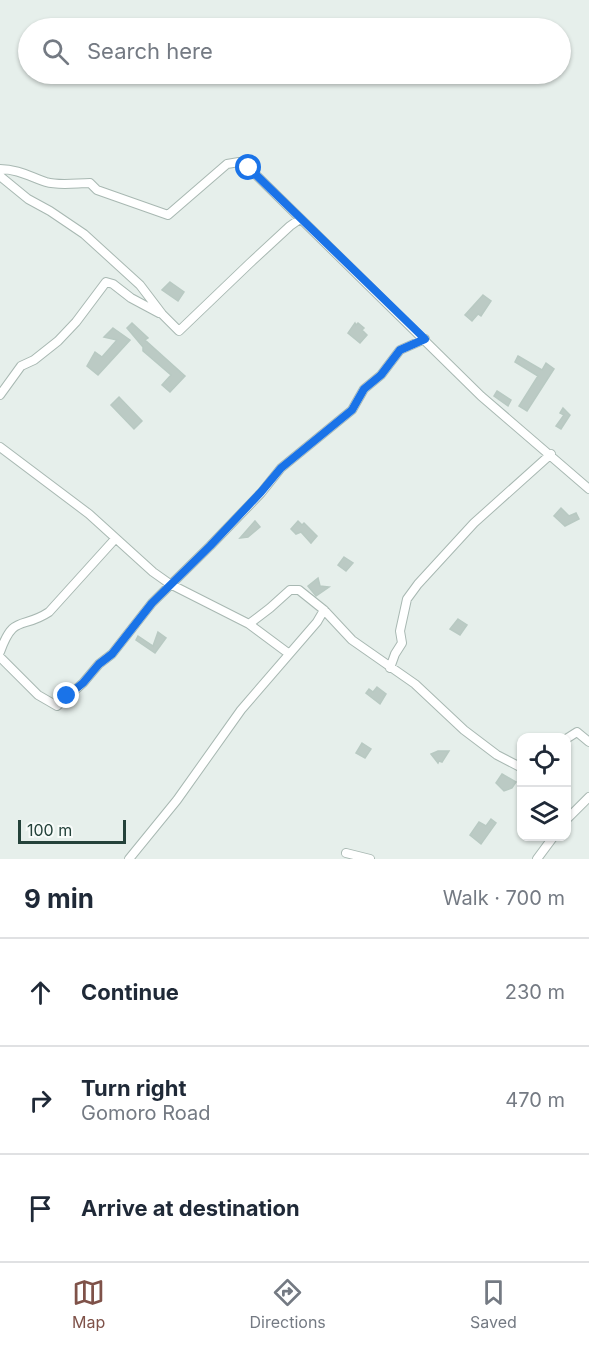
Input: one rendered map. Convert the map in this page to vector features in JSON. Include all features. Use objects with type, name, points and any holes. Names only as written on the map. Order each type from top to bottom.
[{"type":"street","points":[[0,170],[8,169],[48,183],[90,183],[97,190],[168,215],[227,164],[239,162],[249,168],[481,396],[589,489]]},
{"type":"street","points":[[0,176],[28,199],[84,234],[140,285],[162,314],[179,331],[250,262],[300,219]]},
{"type":"street","points":[[0,395],[21,366],[34,360],[58,341],[76,322],[106,282],[113,284],[130,298],[162,314]]},
{"type":"street","points":[[0,657],[38,695],[57,706],[112,654],[152,603],[261,492],[281,468],[352,410],[364,389],[381,375],[400,350],[425,339]]},
{"type":"street","points":[[0,447],[90,514],[170,584],[249,624],[288,654]]},
{"type":"street","points":[[390,668],[402,643],[400,631],[407,599],[418,584],[474,523],[551,454]]},
{"type":"street","points":[[0,652],[10,630],[49,612],[115,538]]},
{"type":"street","points":[[249,624],[290,590],[298,590],[324,610],[352,640],[415,684],[465,730],[497,755],[517,765]]},
{"type":"street","points":[[129,859],[177,800],[241,710],[317,622],[324,610]]},
{"type":"street","points":[[571,736],[577,732],[589,742]]},
{"type":"street","points":[[571,816],[589,797]]},
{"type":"street","points":[[537,859],[551,841]]},
{"type":"street","points":[[346,853],[370,859]]},
{"type":"building","points":[[170,282],[184,292],[178,301],[162,290]]},
{"type":"building","points":[[483,295],[491,301],[481,316],[478,314],[472,321],[465,315]]},
{"type":"building","points":[[132,323],[148,338],[145,340],[185,376],[170,392],[162,385],[171,375],[143,351],[143,347],[127,328]]},
{"type":"building","points":[[355,323],[364,328],[362,330],[367,335],[360,343],[348,333]]},
{"type":"building","points":[[113,328],[130,340],[98,375],[87,366],[95,352],[102,357],[117,340],[104,337]]},
{"type":"building","points":[[518,356],[542,370],[546,363],[554,369],[527,411],[519,406],[538,376],[515,362]]},
{"type":"building","points":[[497,391],[511,400],[508,406],[494,396]]},
{"type":"building","points":[[119,397],[142,421],[134,429],[111,405]]},
{"type":"building","points":[[563,408],[570,415],[561,429],[556,426],[564,415],[560,413]]},
{"type":"building","points":[[561,508],[569,516],[576,513],[579,519],[565,526],[554,516]]},
{"type":"building","points":[[255,521],[260,527],[248,537],[240,538]]},
{"type":"building","points":[[298,521],[302,525],[304,523],[317,536],[311,543],[301,532],[296,534],[291,529]]},
{"type":"building","points":[[344,557],[353,563],[346,571],[338,565]]},
{"type":"building","points":[[318,578],[320,586],[329,587],[316,596],[308,586]]},
{"type":"building","points":[[458,619],[467,625],[460,635],[450,629]]},
{"type":"building","points":[[158,632],[166,638],[155,653],[136,640],[138,636],[153,646]]},
{"type":"building","points":[[377,687],[386,694],[380,704],[366,693],[369,689],[373,692]]},
{"type":"building","points":[[362,743],[371,749],[365,758],[356,753]]},
{"type":"building","points":[[438,751],[449,751],[442,762],[438,763],[431,754]]},
{"type":"building","points":[[502,774],[516,782],[512,788],[504,791],[496,783]]},
{"type":"building","points":[[491,819],[496,823],[481,844],[470,835],[479,822],[486,826]]},
{"type":"route","points":[[67,696],[88,679],[99,664],[112,654],[152,603],[210,546],[281,468],[352,410],[364,389],[381,375],[400,350],[425,339],[249,168]]}]
